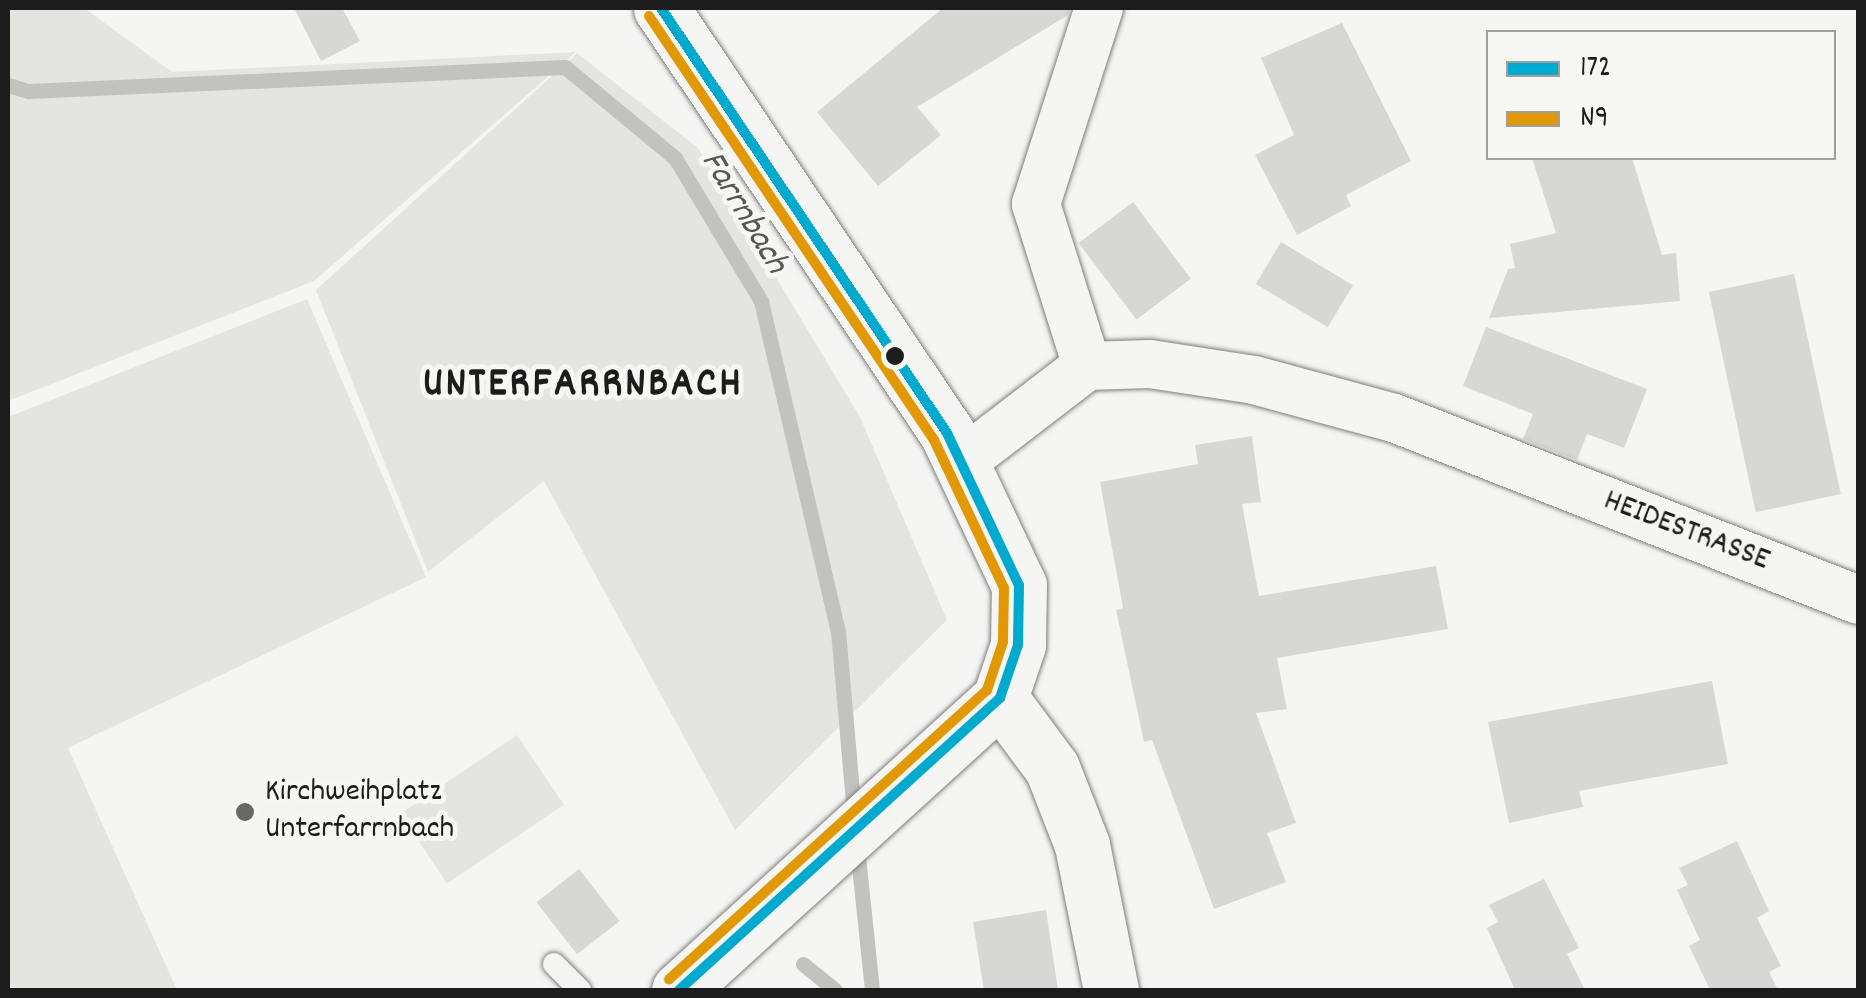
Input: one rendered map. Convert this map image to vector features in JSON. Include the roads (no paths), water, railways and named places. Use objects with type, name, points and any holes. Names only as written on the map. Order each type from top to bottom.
[{"type":"street","points":[[661,8],[947,433],[1020,585],[1018,646],[1000,698],[690,980]]},
{"type":"street","points":[[962,462],[1087,366],[1036,204],[1099,8]]},
{"type":"street","name":"HEIDESTRASSE","points":[[1087,366],[1150,364],[1254,380],[1394,418],[1858,600]]},
{"type":"street","points":[[1000,698],[1052,768],[1082,845],[1111,990]]},
{"type":"lane","points":[[554,964],[580,990]]},
{"type":"waterway","name":"Farrnbach","points":[[8,85],[28,91],[565,67],[675,158],[761,301],[838,631],[854,814]]},
{"type":"waterway","name":"Farrnbach","points":[[857,847],[872,990]]},
{"type":"waterway","points":[[803,964],[835,990]]},
{"type":"place","name":"Kirchweihplatz Unterfarrnbach","points":[[245,812]]},
{"type":"district","name":"UNTERFARRNBACH","points":[[583,386]]}]
